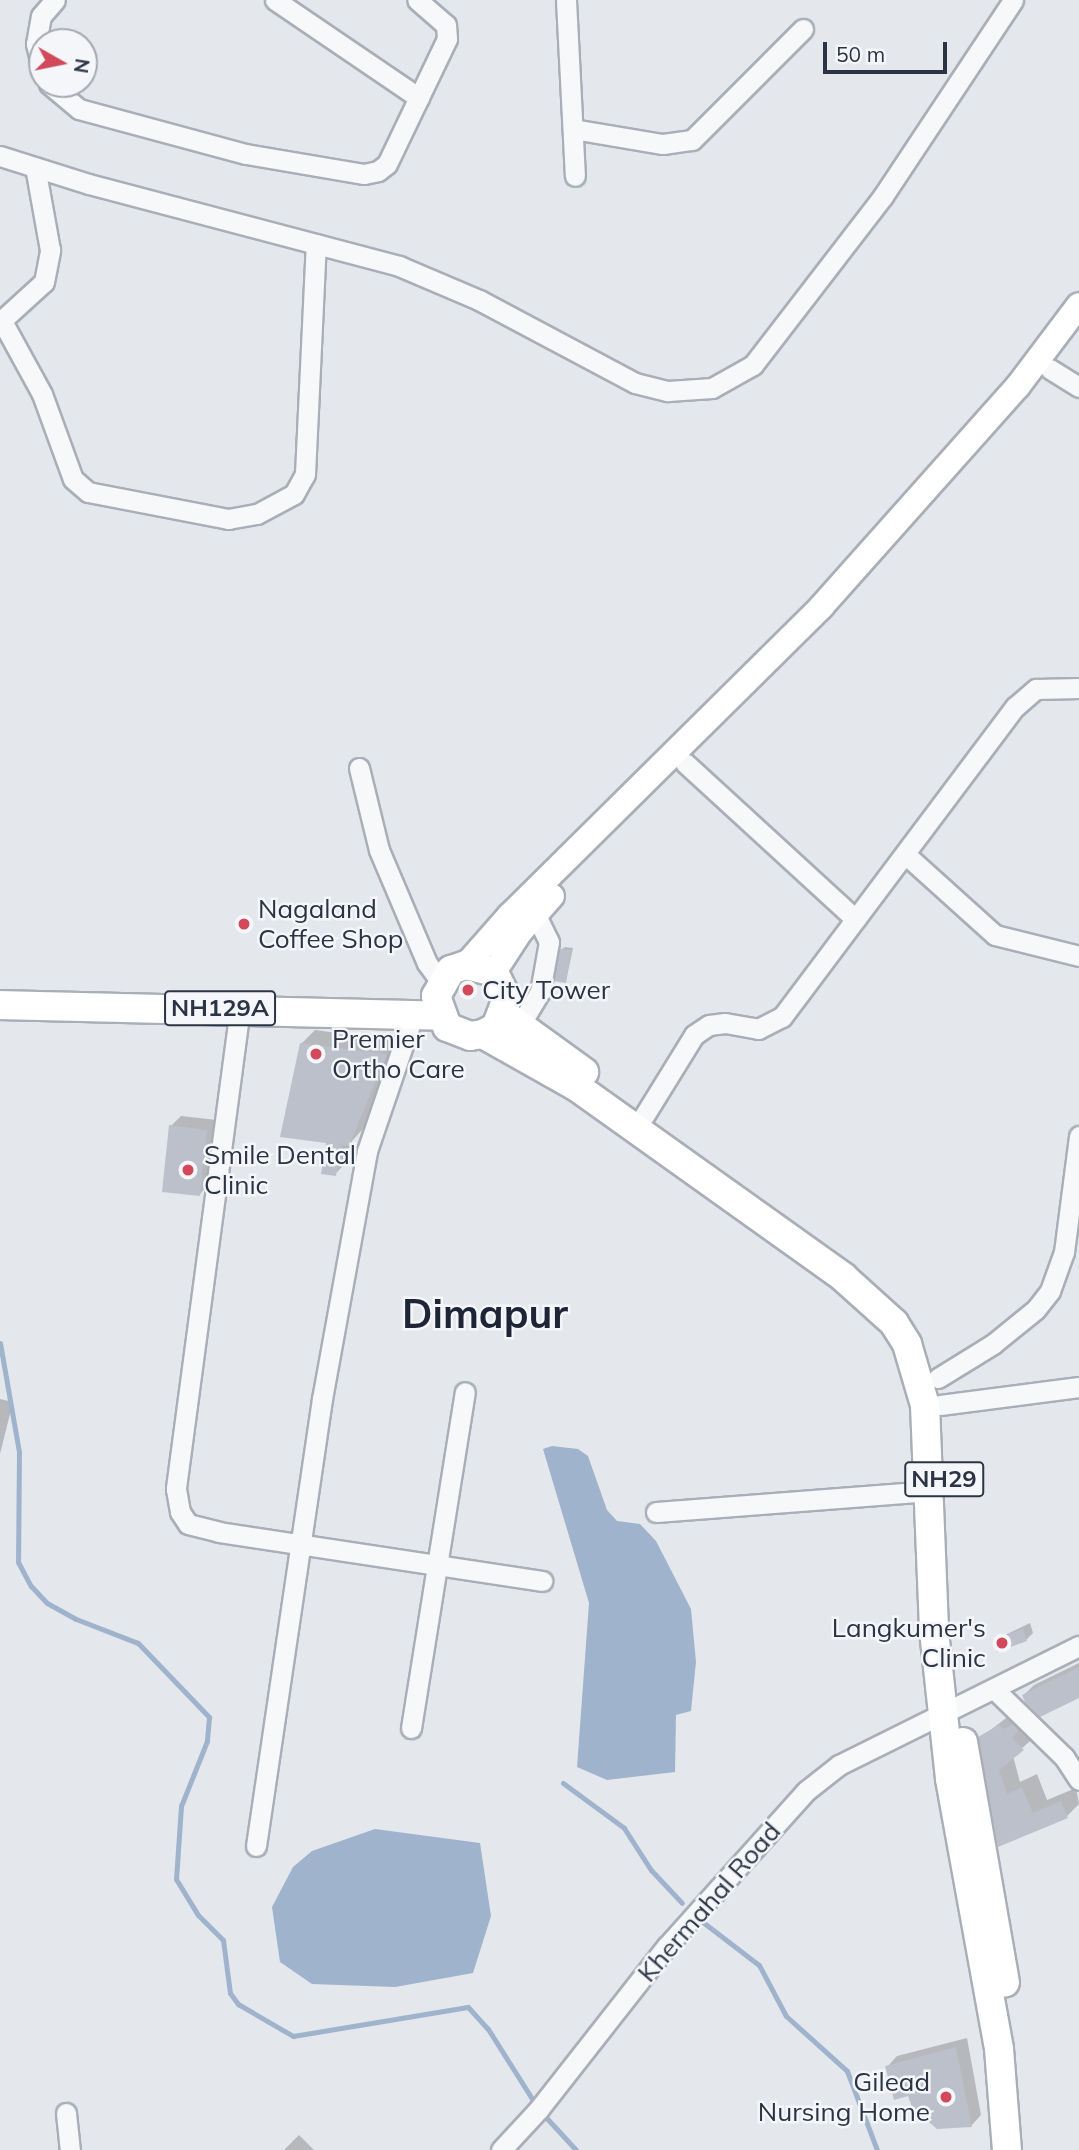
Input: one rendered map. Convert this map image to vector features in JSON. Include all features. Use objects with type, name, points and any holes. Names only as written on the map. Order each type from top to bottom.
[{"type":"highway","points":[[432,1003],[451,970],[466,965],[494,972],[507,999],[512,1019],[483,1034]]},
{"type":"highway","name":"NH129A","points":[[0,989],[432,1003]]},
{"type":"highway","name":"NH129A","points":[[0,1005],[240,1008],[432,1003]]},
{"type":"highway","name":"NH29","points":[[432,1003],[458,1034],[483,1034],[577,1087],[844,1277],[894,1323],[918,1369],[925,1405],[961,1846],[999,2049],[1007,2150]]},
{"type":"highway","name":"NH29","points":[[512,1019],[885,1288],[915,1321],[939,1392],[950,1707],[1015,2050],[1023,2150]]},
{"type":"main road","points":[[466,965],[510,915],[821,607],[1018,386],[1079,305]]},
{"type":"main road","points":[[494,972],[535,913],[877,571],[1050,369],[1079,330]]},
{"type":"street","points":[[38,28],[41,16],[55,0]]},
{"type":"street","points":[[275,0],[419,98]]},
{"type":"street","points":[[66,98],[79,109],[246,153],[364,174],[387,164],[447,39],[446,25],[417,0]]},
{"type":"street","points":[[566,0],[575,176]]},
{"type":"street","points":[[0,156],[399,266],[479,300],[635,383],[668,391],[712,388],[753,365],[883,196],[1013,0]]},
{"type":"street","points":[[573,129],[663,144],[692,140],[803,29]]},
{"type":"street","points":[[35,167],[50,250],[44,282],[1,322],[42,394],[74,479],[89,492],[228,519],[257,514],[294,494],[305,474],[316,244]]},
{"type":"street","points":[[1050,369],[1079,387]]},
{"type":"street","points":[[644,1116],[694,1035],[709,1025],[725,1023],[758,1029],[776,1021],[1026,696],[1047,687],[1079,688]]},
{"type":"street","points":[[685,764],[855,919]]},
{"type":"street","points":[[256,1846],[304,1545],[322,1399],[367,1151],[432,1003],[427,963],[379,850],[359,768]]},
{"type":"street","points":[[905,854],[995,935],[1079,956]]},
{"type":"street","points":[[512,1019],[541,992],[549,942],[535,913]]},
{"type":"street","points":[[240,1008],[176,1489],[180,1512],[188,1524],[304,1545],[542,1581]]},
{"type":"street","points":[[939,1392],[1036,1309],[1050,1291],[1064,1252],[1079,1136]]},
{"type":"street","points":[[939,1392],[1079,1387]]},
{"type":"street","points":[[411,1728],[435,1565],[466,1392]]},
{"type":"street","points":[[656,1512],[930,1492]]},
{"type":"street","name":"Khermahal Road","points":[[501,2150],[539,2109],[667,1946],[807,1791],[839,1765],[950,1707],[994,1689],[1079,1646]]},
{"type":"street","points":[[994,1689],[1064,1757],[1079,1780]]},
{"type":"street","points":[[66,2113],[70,2150]]},
{"type":"water","points":[[552,1446],[578,1449],[588,1456],[607,1510],[617,1521],[640,1524],[656,1541],[691,1609],[696,1662],[691,1711],[676,1715],[675,1772],[607,1780],[577,1767],[589,1603],[543,1449]]},
{"type":"water","points":[[375,1829],[480,1843],[491,1916],[473,1973],[395,1987],[312,1984],[280,1962],[272,1907],[293,1867],[312,1851]]},
{"type":"building","points":[[560,949],[571,950],[566,983],[554,981]]},
{"type":"building","points":[[300,1043],[387,1054],[349,1146],[341,1145],[336,1176],[321,1174],[326,1143],[280,1137]]},
{"type":"building","points":[[169,1125],[207,1130],[200,1196],[162,1192]]},
{"type":"building","points":[[1023,1629],[1027,1641],[997,1652],[993,1640]]},
{"type":"building","points":[[1079,1667],[1079,1698],[1040,1717],[1025,1702],[1022,1695]]},
{"type":"building","points":[[1013,1724],[1019,1730],[1012,1738],[1024,1750],[999,1770],[1007,1794],[1022,1787],[1033,1813],[1061,1801],[1068,1818],[998,1847],[978,1737],[999,1725],[1004,1729]]},
{"type":"building","points":[[956,2047],[972,2127],[937,2129],[912,2107],[908,2096],[894,2100],[885,2066]]},
{"type":"waterway","points":[[0,1343],[19,1452],[18,1562],[31,1586],[47,1603],[76,1619],[138,1643],[209,1717],[207,1741],[181,1806],[176,1879],[198,1915],[223,1940],[230,1993],[238,2004],[293,2036],[468,2007],[488,2029],[536,2105]]},
{"type":"waterway","points":[[563,1783],[624,1828],[651,1870],[682,1903]]},
{"type":"waterway","points":[[704,1923],[759,1965],[786,2016],[847,2071],[877,2150]]},
{"type":"waterway","points":[[542,2113],[576,2150]]},
{"type":"place","name":"Nagaland Coffee Shop","points":[[244,924]]},
{"type":"place","name":"City Tower","points":[[468,990]]},
{"type":"place","name":"Premier Ortho Care","points":[[316,1054]]},
{"type":"place","name":"Smile Dental Clinic","points":[[188,1170]]},
{"type":"place","name":"Langkumer's Clinic","points":[[1002,1643]]},
{"type":"place","name":"Gilead Nursing Home","points":[[946,2097]]},
{"type":"district","name":"Dimapur","points":[[485,1313]]}]
